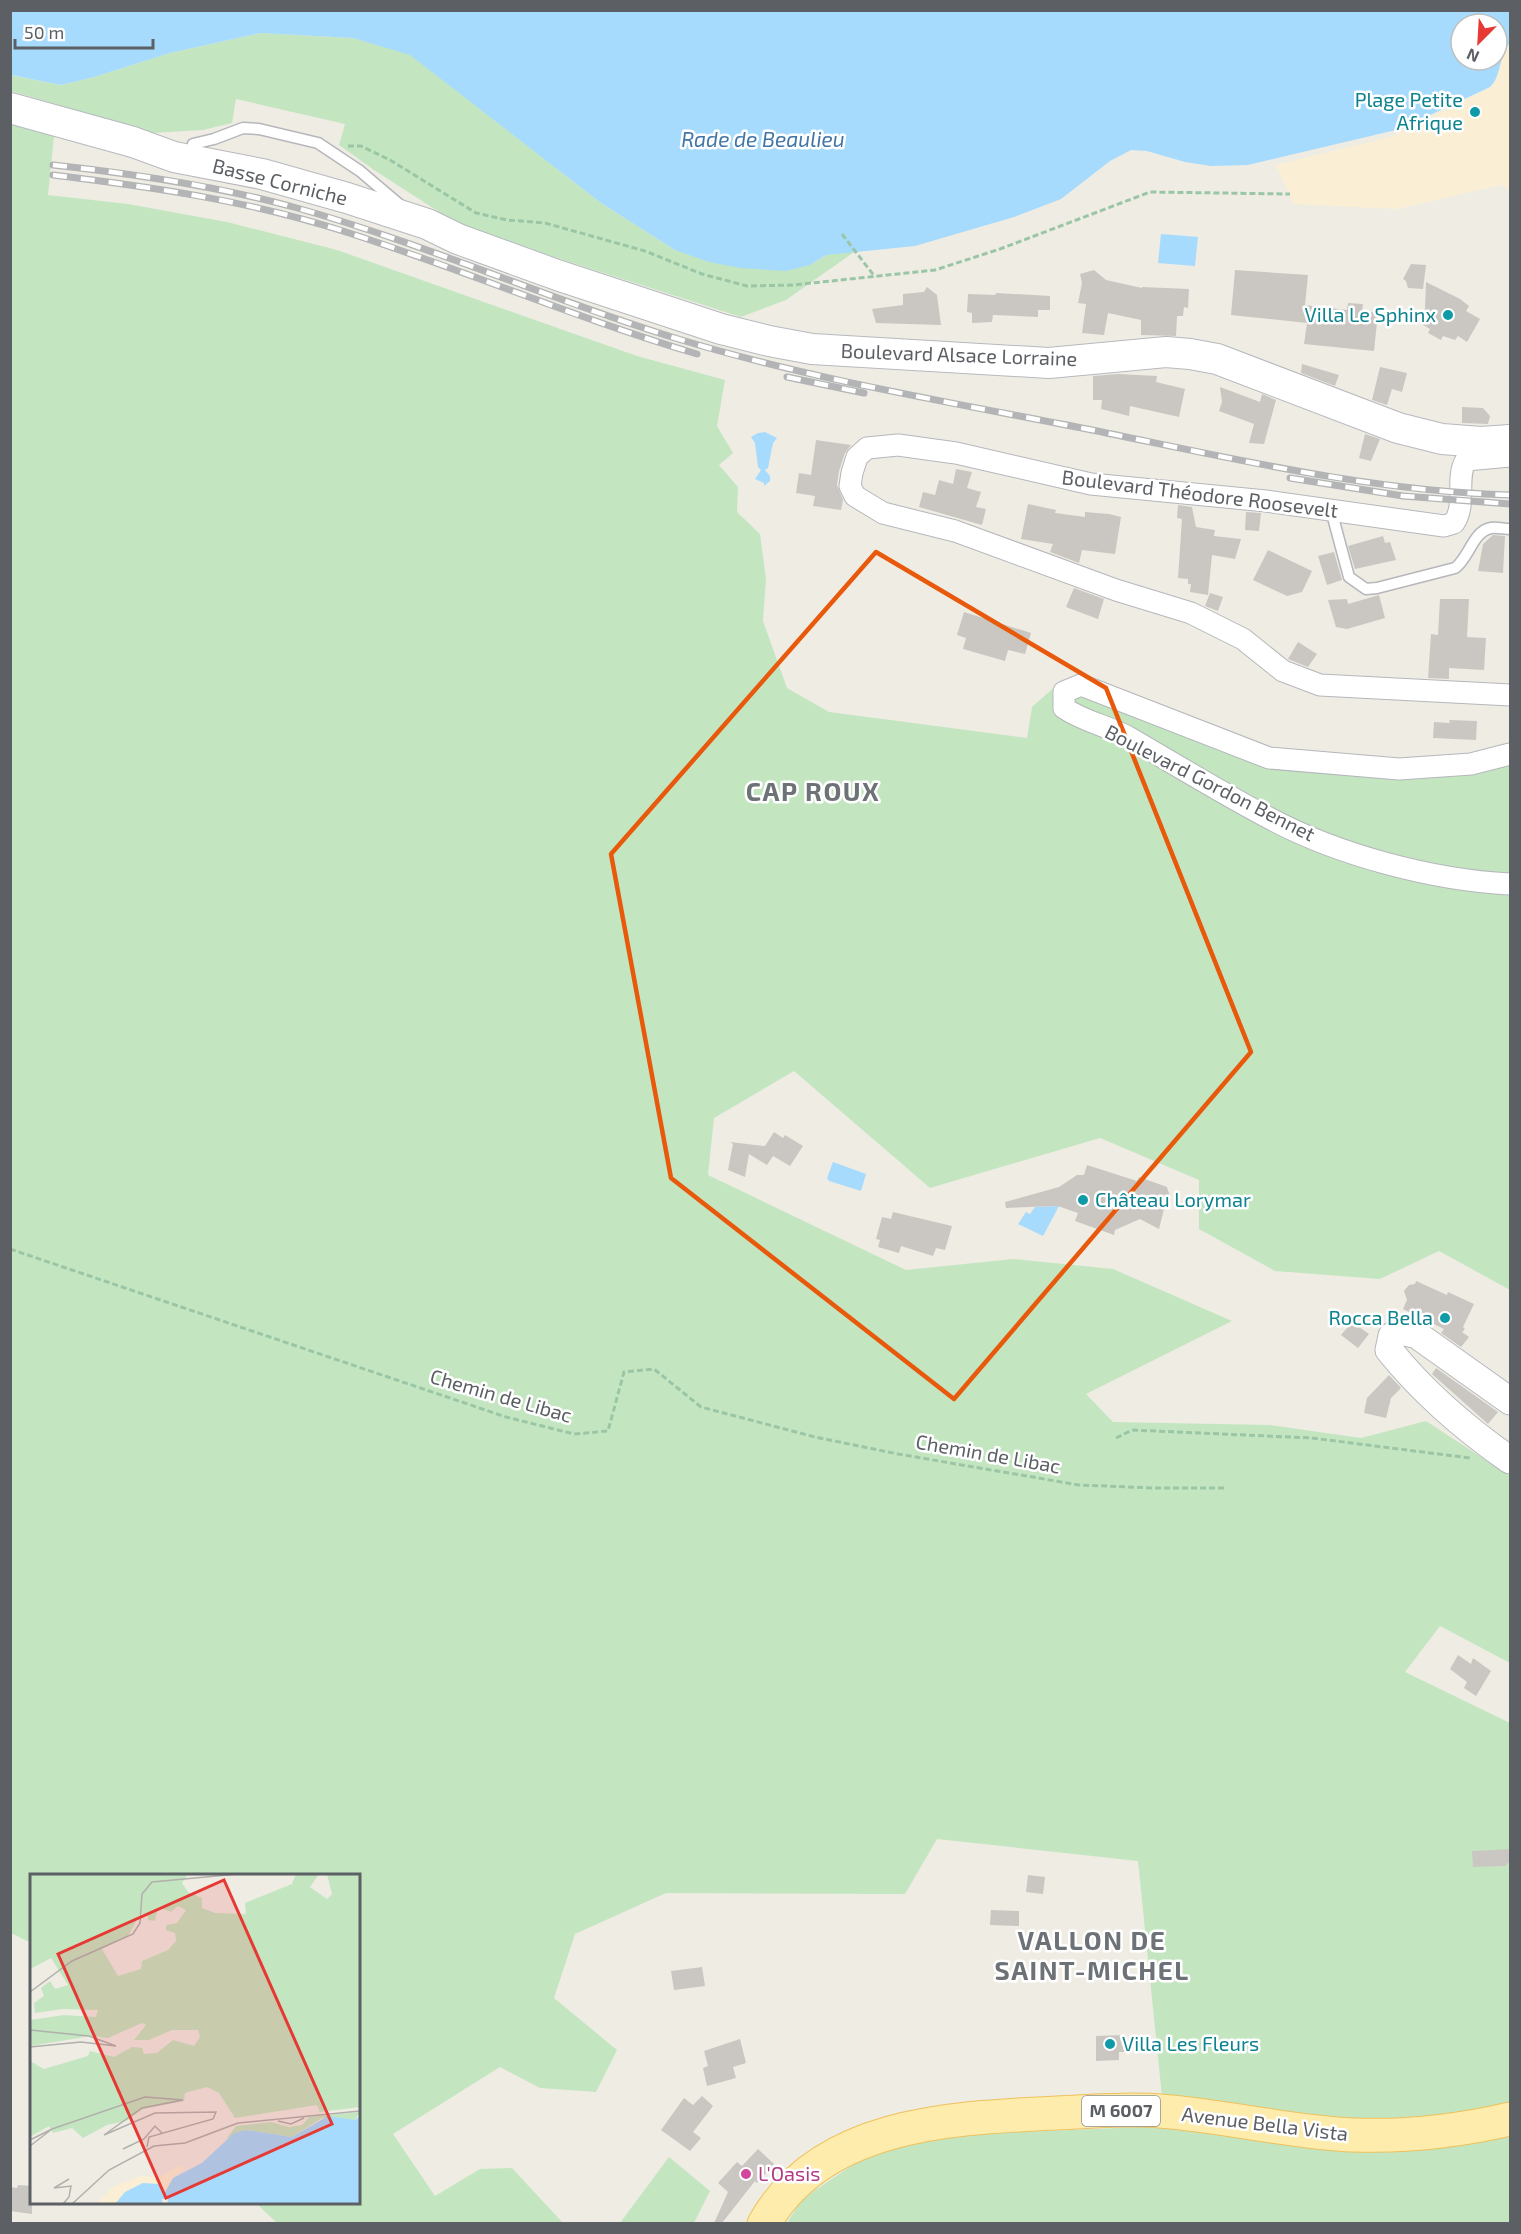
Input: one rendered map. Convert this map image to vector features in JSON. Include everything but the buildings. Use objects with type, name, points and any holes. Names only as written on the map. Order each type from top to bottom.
[{"type":"main road","name":"Basse Corniche","points":[[10,108],[133,142],[174,157],[298,183],[427,224],[458,239],[650,307]]},
{"type":"main road","name":"Basse Corniche","points":[[133,142],[193,144],[267,157],[306,167],[352,184],[402,207],[427,224]]},
{"type":"main road","name":"Boulevard Alsace Lorraine","points":[[650,307],[721,329],[812,349],[1049,363],[1166,352],[1190,354],[1217,360],[1398,428],[1442,439],[1481,442],[1510,440]]},
{"type":"main road","name":"Avenue Bella Vista","points":[[764,2223],[784,2196],[800,2180],[839,2154],[859,2143],[882,2135],[931,2122],[1047,2114],[1158,2110],[1323,2132],[1399,2136],[1441,2132],[1510,2119]]},
{"type":"street","name":"Boulevard Théodore Roosevelt","points":[[1510,456],[1466,460],[1462,469],[1459,514],[1450,526],[1266,501],[1091,484],[956,453],[898,445],[867,448],[857,457],[850,486],[855,496],[883,513],[955,531],[1116,590],[1191,613],[1243,639],[1283,671],[1320,685],[1510,695]]},
{"type":"street","name":"Boulevard Gordon Bennet","points":[[1510,753],[1471,764],[1399,769],[1269,758],[1081,685],[1064,692],[1064,708],[1078,718],[1126,735],[1270,819],[1340,849],[1399,867],[1482,883],[1510,884]]},
{"type":"street","points":[[1510,1401],[1417,1335],[1401,1331],[1392,1336],[1389,1350],[1405,1370],[1452,1413],[1510,1460]]},
{"type":"lane","points":[[1331,510],[1349,577],[1366,589],[1455,568],[1461,564],[1479,535],[1489,528],[1510,529]]},
{"type":"path","points":[[346,146],[361,146],[390,160],[476,213],[507,220],[545,223],[645,250],[702,274],[747,286],[793,285],[935,270],[1000,249],[1150,192],[1290,194]]},
{"type":"path","points":[[843,234],[875,277]]},
{"type":"path","name":"Chemin de Libac","points":[[10,1249],[506,1418],[574,1434],[608,1431],[624,1372],[654,1369],[701,1407],[825,1439],[1079,1485],[1226,1488]]},
{"type":"path","points":[[1116,1438],[1131,1430],[1312,1438],[1475,1459]]},
{"type":"highlighted area","points":[[876,552],[1106,688],[1251,1052],[954,1399],[671,1178],[611,854]]},
{"type":"green space","points":[[260,33],[353,38],[410,54],[601,203],[675,250],[810,265],[826,255],[857,250],[786,300],[741,317],[464,228],[339,145],[345,124],[236,99],[232,123],[203,130],[153,133],[11,91],[10,75],[61,85],[170,53]]},
{"type":"green space","points":[[10,124],[54,136],[48,195],[128,204],[227,222],[337,250],[637,356],[725,380],[717,426],[733,453],[719,465],[738,487],[737,512],[760,534],[766,579],[763,621],[787,688],[829,712],[1027,738],[1032,707],[1058,684],[1276,753],[1400,763],[1483,755],[1510,747],[1510,1290],[1439,1251],[1380,1279],[1275,1271],[1199,1229],[1199,1180],[1100,1138],[930,1188],[794,1071],[714,1118],[708,1175],[906,1270],[1013,1259],[1113,1269],[1232,1321],[1086,1394],[1113,1422],[1270,1425],[1361,1438],[1426,1421],[1510,1476],[1510,1663],[1440,1626],[1405,1672],[1510,1723],[1510,2223],[787,2223],[802,2199],[854,2164],[924,2136],[1165,2126],[1138,1861],[937,1839],[905,1894],[666,1893],[575,1934],[554,1998],[617,2050],[596,2092],[540,2088],[500,2067],[393,2134],[435,2196],[480,2169],[512,2168],[563,2223],[277,2223],[257,2204],[360,2204],[360,1874],[30,1874],[30,1942],[11,1933]]},
{"type":"green space","points":[[669,2157],[710,2191],[694,2223],[620,2223]]},
{"type":"sand","name":"Plage Petite Afrique","points":[[1509,44],[1510,191],[1501,185],[1397,209],[1294,204],[1276,165],[1390,137],[1490,88],[1498,72],[1509,72]]},
{"type":"water","name":"Rade de Beaulieu","points":[[11,10],[1510,10],[1509,44],[1509,12],[1449,12],[1449,72],[1498,72],[1494,82],[1490,87],[1400,129],[1248,165],[1211,166],[1185,162],[1147,151],[1131,150],[1110,161],[1061,199],[1014,217],[915,246],[826,255],[810,265],[786,271],[740,268],[709,262],[675,250],[601,203],[410,55],[353,38],[260,33],[170,53],[61,85],[11,75]]},
{"type":"water","points":[[1161,234],[1198,237],[1195,266],[1158,263]]},
{"type":"water","points":[[765,432],[777,438],[773,443],[768,468],[765,470],[770,476],[770,481],[764,486],[764,483],[755,479],[761,470],[758,467],[755,443],[751,437]]},
{"type":"water","points":[[833,1162],[866,1174],[861,1191],[829,1181],[827,1178]]},
{"type":"water","points":[[1059,1206],[1043,1236],[1018,1224],[1026,1212],[1030,1214],[1035,1207]]},
{"type":"railway","points":[[53,165],[176,182],[237,193],[297,208],[393,238],[628,323],[726,353],[828,378],[1297,471],[1403,487],[1510,495]]},
{"type":"railway","points":[[53,175],[201,196],[310,221],[390,247],[609,326],[697,354]]},
{"type":"railway","points":[[787,377],[864,393]]},
{"type":"railway","points":[[1290,478],[1403,496],[1510,504]]},
{"type":"place","name":"Plage Petite Afrique","points":[[1475,112]]},
{"type":"place","name":"Villa Le Sphinx","points":[[1448,315]]},
{"type":"place","name":"Château Lorymar","points":[[1083,1200]]},
{"type":"place","name":"Rocca Bella","points":[[1445,1318]]},
{"type":"place","name":"Villa Les Fleurs","points":[[1110,2044]]},
{"type":"place","name":"L'Oasis","points":[[746,2174]]},
{"type":"district","name":"CAP ROUX","points":[[813,792]]},
{"type":"district","name":"VALLON DE SAINT-MICHEL","points":[[1092,1956]]}]
